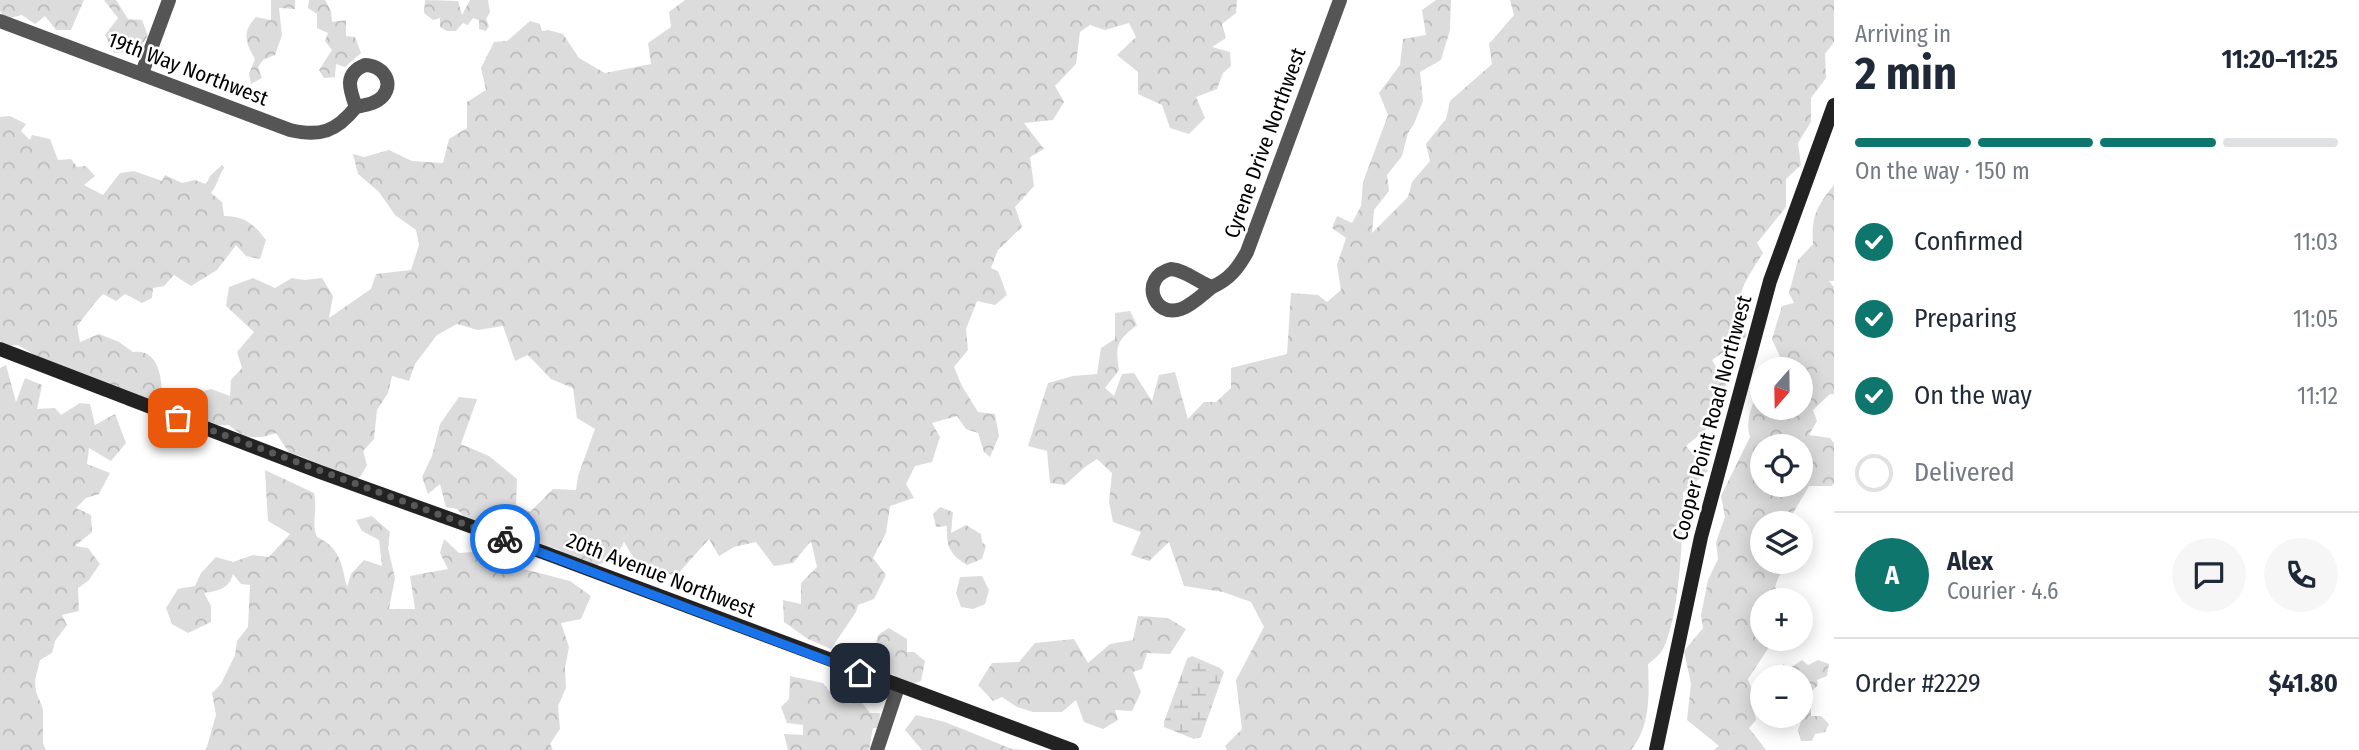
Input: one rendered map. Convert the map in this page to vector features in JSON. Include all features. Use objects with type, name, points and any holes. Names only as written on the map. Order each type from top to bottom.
[{"type":"street","points":[[142,73],[169,0]]},
{"type":"street","name":"Cyrene Drive Northwest","points":[[1212,287],[1237,271],[1247,252],[1340,0]]},
{"type":"street","name":"19th Way Northwest","points":[[0,21],[290,130],[307,134],[323,133],[336,127],[356,107]]},
{"type":"street","name":"Cooper Point Road Northwest","points":[[1656,750],[1701,537],[1770,281],[1834,105]]},
{"type":"street","name":"20th Avenue Northwest","points":[[0,349],[282,458],[1072,750]]},
{"type":"street","points":[[877,750],[898,687]]},
{"type":"green space","points":[[0,0],[84,0],[71,30],[56,30],[45,16],[35,24],[22,15],[5,19],[0,11]]},
{"type":"green space","points":[[104,0],[116,0],[128,19],[142,20],[148,36],[137,51],[114,53],[105,35],[118,18]]},
{"type":"green space","points":[[271,0],[295,0],[295,9],[279,8],[282,35],[275,55],[263,60],[258,67],[262,78],[251,84],[249,74],[255,59],[247,42],[247,32],[256,17],[271,20]]},
{"type":"green space","points":[[309,0],[325,0],[331,11],[332,22],[346,20],[346,36],[355,37],[361,53],[345,67],[336,64],[335,77],[324,78],[319,70],[332,50],[325,41],[328,33],[317,28],[317,14],[308,8]]},
{"type":"green space","points":[[425,0],[458,1],[462,15],[470,0],[488,0],[490,12],[486,19],[489,26],[486,31],[479,29],[479,20],[473,18],[468,25],[463,23],[456,31],[447,31],[440,27],[440,18],[433,20],[424,13]]},
{"type":"green space","points":[[685,0],[1237,0],[1236,13],[1222,24],[1226,38],[1212,47],[1230,52],[1231,66],[1223,73],[1217,89],[1196,97],[1205,118],[1189,134],[1170,128],[1162,105],[1138,94],[1138,72],[1117,55],[1136,37],[1129,23],[1105,30],[1090,25],[1080,32],[1076,64],[1055,86],[1064,102],[1053,120],[1024,123],[1044,149],[1030,157],[1034,186],[1015,207],[1022,227],[998,250],[991,268],[998,271],[1007,295],[995,305],[977,301],[966,329],[968,350],[954,367],[978,412],[995,414],[999,436],[990,457],[984,452],[978,433],[966,429],[957,416],[932,423],[940,437],[932,462],[915,466],[906,484],[914,498],[890,506],[886,533],[873,558],[886,575],[874,599],[858,605],[831,649],[808,639],[784,622],[783,600],[801,604],[801,583],[817,567],[811,541],[793,563],[774,566],[756,542],[734,547],[719,556],[709,539],[676,576],[638,565],[624,542],[615,559],[597,565],[570,557],[555,548],[533,554],[480,534],[457,509],[446,507],[440,484],[428,494],[422,477],[432,456],[440,424],[459,397],[477,399],[461,444],[489,456],[517,479],[516,505],[530,512],[553,489],[576,490],[578,476],[595,429],[577,418],[573,388],[551,379],[528,355],[515,361],[503,326],[478,330],[457,324],[437,335],[415,364],[409,381],[392,376],[388,393],[377,410],[374,439],[363,451],[367,465],[361,476],[339,486],[318,465],[290,454],[276,433],[262,437],[245,436],[229,425],[204,425],[188,411],[196,393],[211,389],[230,396],[231,380],[242,368],[237,352],[254,332],[226,306],[229,287],[253,278],[275,288],[292,278],[322,278],[333,296],[329,318],[371,289],[376,274],[411,270],[419,245],[416,230],[395,215],[379,192],[358,174],[353,154],[364,157],[389,150],[412,161],[443,163],[449,139],[467,128],[467,102],[486,90],[481,68],[494,42],[507,41],[530,21],[540,24],[542,31],[563,34],[579,58],[605,73],[651,64],[648,43],[671,27],[669,12]]},
{"type":"green space","points":[[1436,0],[1451,0],[1450,30],[1441,60],[1420,72],[1423,101],[1408,133],[1402,156],[1387,175],[1389,191],[1374,210],[1372,233],[1408,197],[1412,182],[1430,161],[1426,144],[1446,119],[1450,101],[1492,64],[1489,44],[1514,15],[1510,0],[1834,0],[1834,42],[1825,54],[1826,78],[1811,98],[1811,122],[1798,143],[1801,165],[1786,179],[1786,207],[1757,243],[1763,253],[1742,292],[1740,312],[1747,336],[1712,360],[1726,384],[1712,424],[1686,446],[1708,471],[1683,493],[1679,573],[1673,616],[1663,649],[1648,664],[1645,720],[1638,741],[1631,750],[1227,750],[1225,746],[1242,729],[1236,680],[1264,627],[1251,602],[1223,592],[1184,586],[1169,542],[1149,561],[1131,555],[1141,532],[1113,522],[1109,502],[1112,473],[1097,459],[1065,485],[1050,483],[1047,451],[1028,446],[1048,383],[1073,376],[1097,374],[1101,348],[1115,339],[1115,313],[1130,311],[1137,325],[1121,340],[1117,355],[1119,370],[1105,388],[1114,396],[1122,374],[1134,373],[1152,401],[1159,375],[1175,372],[1188,419],[1204,402],[1216,402],[1231,388],[1231,368],[1287,354],[1291,293],[1318,295],[1327,302],[1341,290],[1337,265],[1346,238],[1332,228],[1337,216],[1352,223],[1361,206],[1363,182],[1388,115],[1379,93],[1400,65],[1403,39],[1426,35],[1422,10]]},
{"type":"green space","points":[[10,116],[26,124],[21,131],[30,140],[32,135],[50,139],[58,160],[71,159],[77,167],[86,166],[95,176],[84,185],[103,195],[120,173],[134,171],[162,181],[165,175],[182,183],[195,180],[206,184],[222,165],[224,168],[211,193],[222,202],[224,216],[248,222],[266,240],[260,259],[246,256],[236,245],[217,270],[191,286],[174,275],[164,286],[153,288],[152,298],[142,303],[125,294],[116,301],[103,294],[77,326],[80,342],[99,334],[153,359],[159,371],[162,393],[142,411],[126,406],[117,385],[104,397],[87,390],[71,372],[18,345],[5,346],[0,341],[0,117]]},
{"type":"green space","points":[[1834,185],[1834,281],[1829,281],[1834,287],[1834,394],[1830,394],[1813,410],[1813,357],[1780,357],[1772,339],[1782,306],[1794,303],[1789,293],[1798,260],[1813,244],[1814,219],[1819,206]]},
{"type":"green space","points":[[6,365],[16,402],[25,378],[42,385],[37,409],[55,408],[61,415],[80,403],[90,404],[95,425],[115,414],[126,443],[111,461],[89,448],[87,464],[110,473],[99,494],[86,498],[76,508],[91,515],[92,532],[75,546],[88,548],[100,564],[88,581],[78,588],[79,611],[62,615],[67,625],[55,641],[52,653],[40,660],[35,680],[36,692],[43,709],[43,744],[46,750],[0,750],[0,368]]},
{"type":"green space","points":[[1813,410],[1817,421],[1810,434],[1750,434],[1750,437],[1749,419],[1750,412],[1750,420],[1813,420]]},
{"type":"green space","points":[[1813,436],[1830,438],[1834,443],[1832,486],[1813,486]]},
{"type":"green space","points":[[1750,437],[1750,497],[1803,497],[1794,511],[1750,511],[1750,574],[1781,574],[1776,588],[1750,588],[1750,651],[1766,651],[1757,665],[1750,665],[1749,728],[1766,750],[1714,750],[1719,746],[1687,720],[1691,684],[1684,651],[1703,628],[1701,615],[1708,580],[1718,559],[1716,542],[1725,517],[1721,496]]},
{"type":"green space","points":[[265,470],[314,493],[317,537],[335,552],[347,587],[351,574],[364,560],[382,566],[379,540],[362,531],[356,520],[372,516],[390,532],[388,548],[395,578],[389,609],[415,609],[410,576],[448,569],[440,553],[444,539],[459,553],[488,551],[512,566],[570,581],[591,596],[581,619],[561,623],[569,647],[565,668],[566,688],[558,706],[560,729],[550,744],[553,750],[206,750],[216,715],[212,693],[221,684],[235,655],[237,641],[248,627],[250,585],[241,584],[233,574],[229,583],[222,588],[204,593],[211,606],[211,622],[188,633],[172,624],[166,608],[178,589],[195,586],[201,573],[216,557],[233,562],[253,555],[269,557],[290,534],[268,521]]},
{"type":"green space","points":[[940,507],[953,512],[951,533],[966,525],[981,534],[982,542],[986,546],[982,559],[967,565],[953,554],[948,544],[947,526],[936,527],[933,514]]},
{"type":"green space","points":[[982,576],[989,590],[985,604],[973,609],[961,607],[956,593],[960,577]]},
{"type":"green space","points":[[1138,616],[1168,618],[1186,629],[1170,654],[1147,653],[1142,669],[1133,672],[1141,692],[1132,711],[1115,710],[1118,720],[1103,729],[1084,722],[1076,700],[1062,712],[1033,712],[1017,707],[1002,697],[993,701],[978,685],[992,663],[1019,662],[1035,643],[1074,639],[1088,663],[1110,644],[1133,640]]},
{"type":"green space","points":[[889,628],[907,639],[907,652],[914,652],[925,661],[921,681],[903,687],[893,674],[879,680],[874,650],[878,635]]},
{"type":"green space","points":[[1192,656],[1224,672],[1201,737],[1194,739],[1164,727],[1187,659]]},
{"type":"green space","points":[[1802,660],[1808,665],[1794,665]]},
{"type":"green space","points":[[1818,660],[1829,664],[1827,676],[1817,680],[1818,685],[1813,690],[1813,665],[1808,665]]},
{"type":"green space","points":[[790,676],[823,683],[833,696],[846,686],[870,713],[880,713],[879,728],[873,728],[869,750],[788,750],[784,734],[803,735],[803,725],[787,723],[781,707],[789,699]]},
{"type":"green space","points":[[916,715],[945,722],[1012,749],[1024,750],[922,750],[905,730]]},
{"type":"green space","points":[[1813,716],[1821,716],[1829,724],[1825,732],[1815,734],[1812,741],[1801,741],[1798,730],[1813,728]]},
{"type":"way so far","points":[[178,418],[505,539]]},
{"type":"route","points":[[505,539],[860,673]]}]
